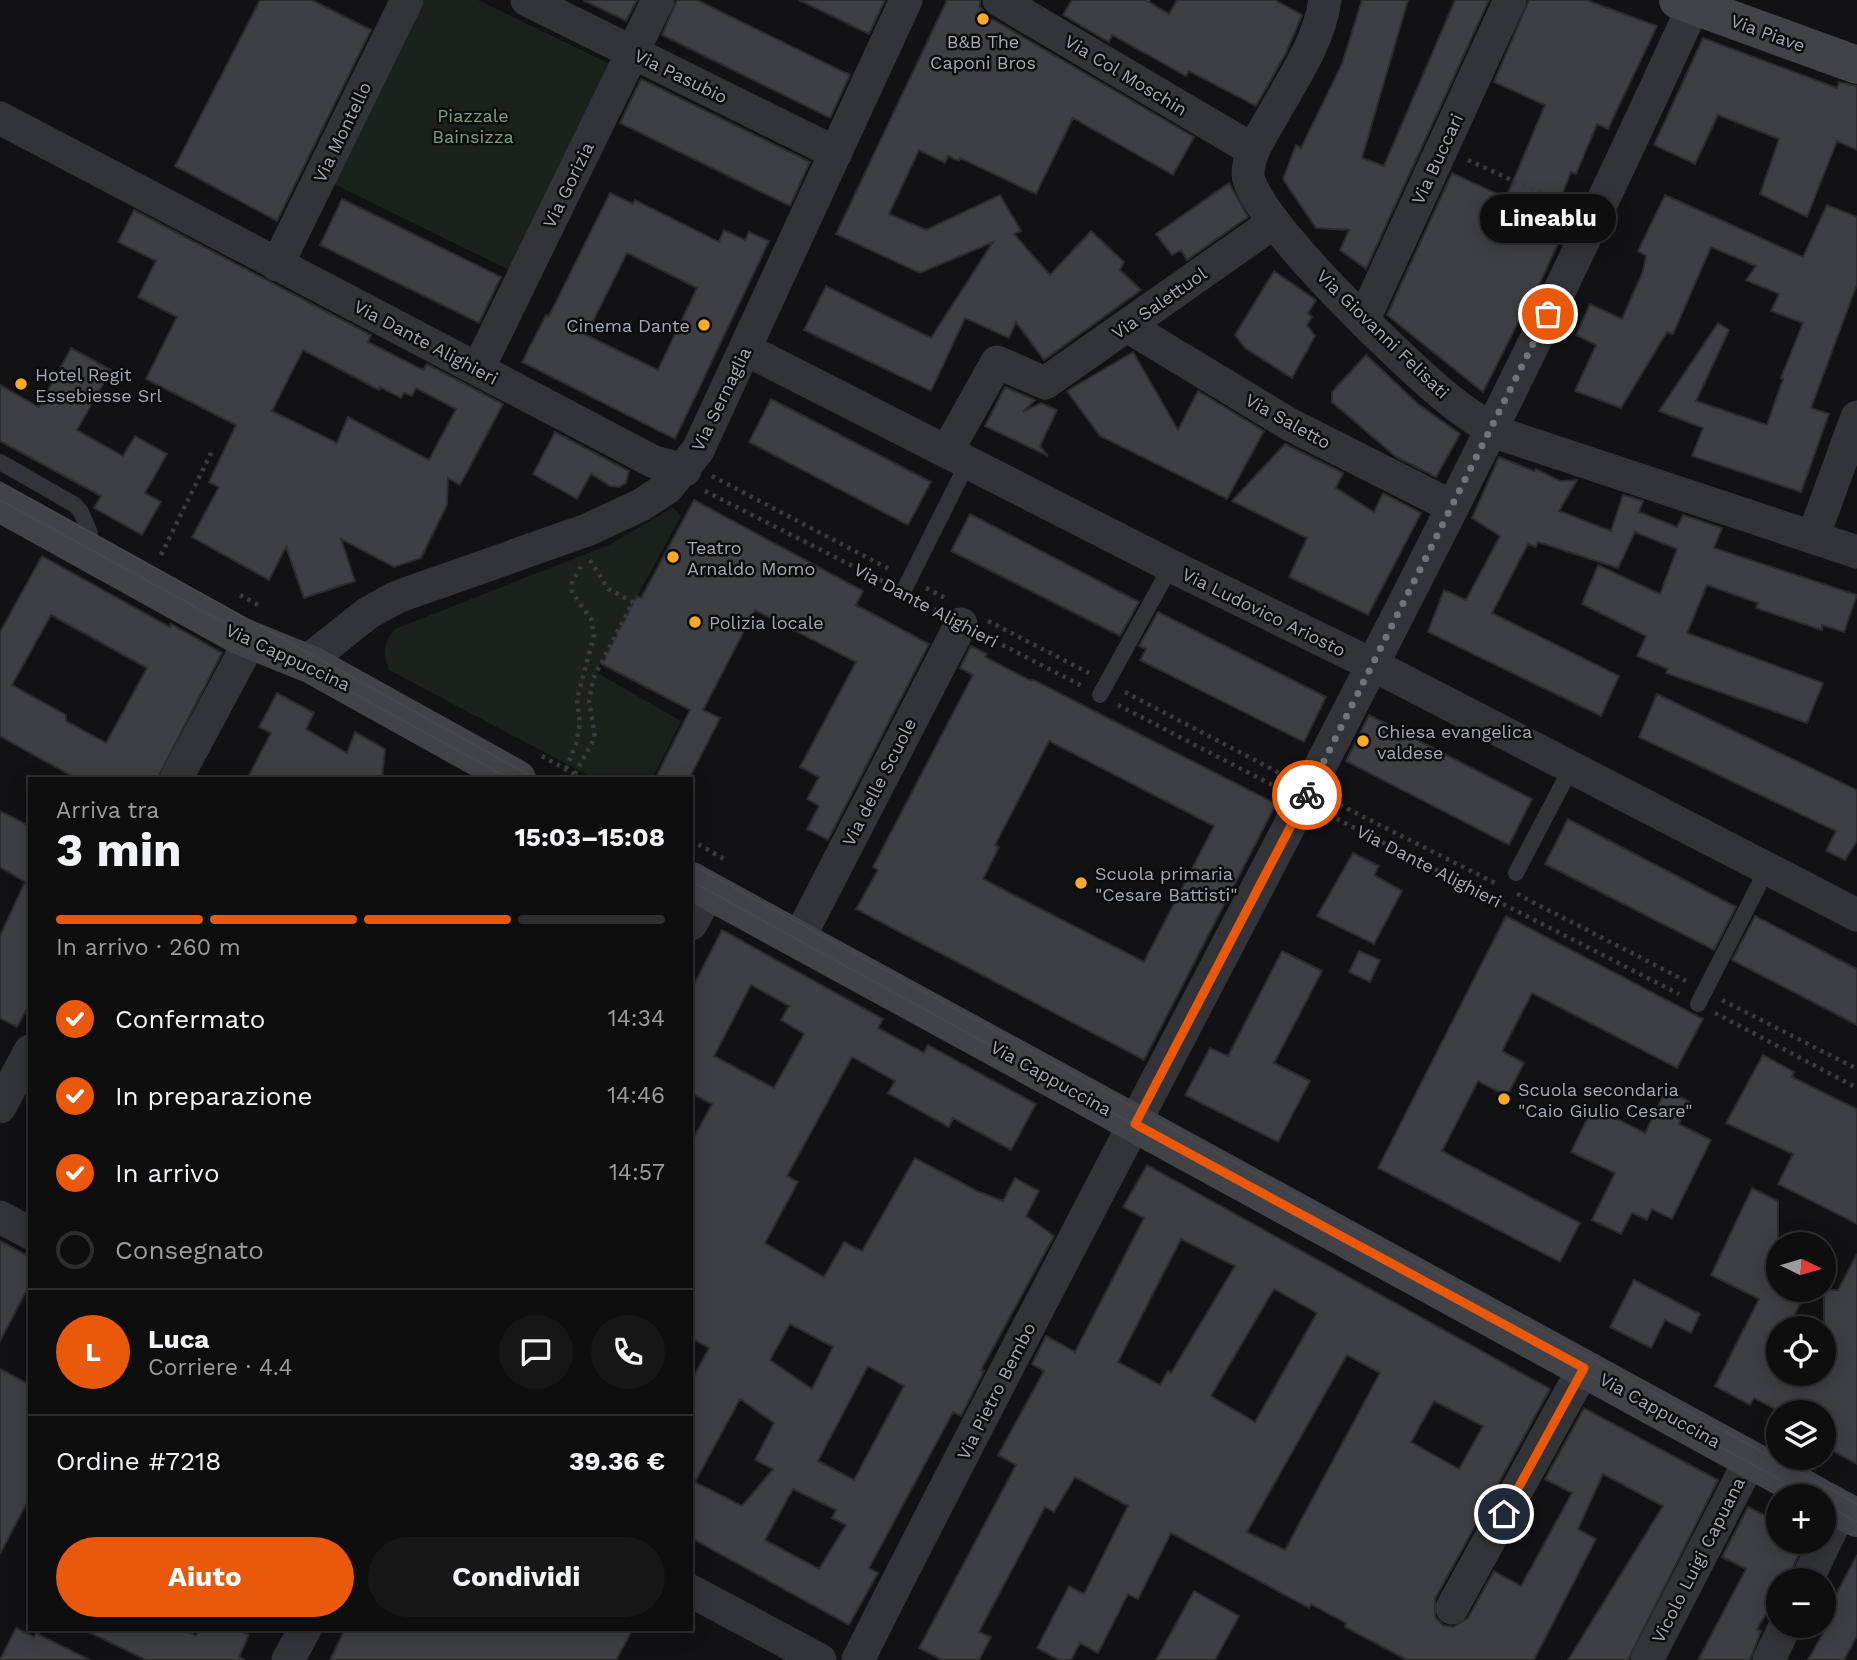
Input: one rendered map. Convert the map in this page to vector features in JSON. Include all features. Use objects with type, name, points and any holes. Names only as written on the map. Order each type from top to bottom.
[{"type":"street","name":"Via Montello","points":[[277,265],[407,0]]},
{"type":"street","name":"Via Pasubio","points":[[527,0],[622,63],[836,153]]},
{"type":"street","name":"Via Gorizia","points":[[478,369],[622,63],[658,0]]},
{"type":"street","name":"Via Sernaglia","points":[[302,654],[397,597],[587,536],[667,488],[685,470],[698,450],[906,0]]},
{"type":"street","name":"Via Col Moschin","points":[[999,0],[1253,150]]},
{"type":"street","name":"Via Giovanni Felisati","points":[[1325,0],[1314,40],[1253,150],[1248,175],[1255,197],[1273,223],[1364,319],[1452,402],[1492,429],[1524,444],[1857,552]]},
{"type":"street","name":"Via Buccari","points":[[1364,319],[1510,0]]},
{"type":"street","name":"Via Piave","points":[[1689,2],[1857,65]]},
{"type":"street","name":"Via Pietro Bembo","points":[[858,1660],[1453,507],[1596,219],[1689,2]]},
{"type":"street","name":"Via Dante Alighieri","points":[[0,118],[654,461],[685,470]]},
{"type":"street","name":"Via Salettuol","points":[[958,456],[997,362],[1045,383],[1273,223]]},
{"type":"street","name":"Via Saletto","points":[[1127,326],[1289,424],[1453,507]]},
{"type":"street","name":"Via Ludovico Ariosto","points":[[745,349],[1171,566],[1373,665],[1857,915]]},
{"type":"street","points":[[1812,537],[1857,417]]},
{"type":"street","name":"Via Cappuccina","points":[[0,503],[92,545],[250,641],[302,654],[514,777]]},
{"type":"street","name":"Via delle Scuole","points":[[798,940],[962,624]]},
{"type":"street","points":[[177,777],[250,641]]},
{"type":"street","points":[[693,916],[700,886]]},
{"type":"street","name":"Via Cappuccina","points":[[700,886],[1794,1484]]},
{"type":"street","points":[[0,1107],[20,1065]]},
{"type":"street","points":[[0,1217],[28,1232]]},
{"type":"street","points":[[1452,1608],[1584,1368]]},
{"type":"street","name":"Vicolo Luigi Capuana","points":[[1647,1660],[1749,1460]]},
{"type":"street","points":[[693,1592],[820,1660]]},
{"type":"street","points":[[288,1660],[304,1631]]},
{"type":"street","points":[[1769,1660],[1779,1638]]},
{"type":"lane","points":[[906,585],[958,456]]},
{"type":"lane","points":[[0,462],[75,505],[81,512],[92,545]]},
{"type":"lane","points":[[1103,689],[1171,566]]},
{"type":"lane","points":[[1516,873],[1571,768]]},
{"type":"lane","points":[[1701,997],[1767,869]]},
{"type":"path","points":[[1442,148],[1596,219]]},
{"type":"path","points":[[161,555],[213,449]]},
{"type":"path","points":[[685,470],[703,472],[906,585],[962,624],[1103,689],[1306,796],[1701,997],[1857,1069]]},
{"type":"path","name":"Via Dante Alighieri","points":[[685,470],[705,492],[906,585],[962,624],[1103,689],[1306,796],[1701,997],[1857,1088]]},
{"type":"path","points":[[566,769],[576,744],[580,724],[578,699],[594,635],[591,619],[572,592],[572,583],[583,567],[582,546],[587,536]]},
{"type":"path","points":[[575,774],[595,737],[589,701],[593,679],[633,602],[608,589],[587,554],[587,536]]},
{"type":"green space","name":"Piazzale Bainsizza","points":[[424,0],[478,0],[612,65],[511,271],[334,184]]},
{"type":"green space","points":[[673,507],[681,516],[596,672],[681,721],[653,777],[591,777],[389,670],[385,648],[395,629],[611,544]]},
{"type":"building","points":[[260,0],[312,0],[371,30],[277,221],[175,166]]},
{"type":"building","points":[[583,0],[637,0],[626,21]]},
{"type":"building","points":[[677,0],[697,0],[850,75],[830,118],[662,35]]},
{"type":"building","points":[[799,0],[885,0],[869,34]]},
{"type":"building","points":[[947,0],[980,0],[980,7],[989,17],[1194,137],[1173,175],[1073,118],[1036,194],[960,158],[959,161],[948,156],[945,163],[919,150],[889,214],[926,230],[1000,195],[1021,231],[1014,234],[1050,275],[1091,231],[1124,262],[1120,270],[1141,290],[1044,360],[1016,322],[1009,338],[965,318],[931,391],[804,330],[826,286],[931,338],[993,242],[920,273],[836,234]]},
{"type":"building","points":[[1072,0],[1146,0],[1169,14],[1177,0],[1275,0],[1302,15],[1286,53],[1256,106],[1189,71],[1186,76],[1112,35],[1109,42],[1063,15]]},
{"type":"building","points":[[1362,0],[1408,0],[1362,158],[1384,166],[1455,0],[1489,0],[1366,269],[1340,250],[1349,230],[1316,228],[1283,179],[1296,145],[1301,148],[1342,64]]},
{"type":"building","points":[[1529,0],[1586,0],[1657,26],[1608,129],[1597,124],[1576,174],[1571,172],[1552,218],[1567,224],[1535,294],[1533,293],[1483,392],[1387,315],[1452,173],[1506,198],[1545,105],[1494,82]]},
{"type":"building","points":[[1703,38],[1837,88],[1839,82],[1857,86],[1857,150],[1837,141],[1807,217],[1760,194],[1779,139],[1718,115],[1695,164],[1654,145]]},
{"type":"building","points":[[641,79],[810,162],[790,206],[620,123]]},
{"type":"building","points":[[1229,183],[1248,217],[1187,260],[1181,250],[1172,255],[1156,234]]},
{"type":"building","points":[[610,193],[633,204],[635,200],[719,242],[724,230],[745,240],[749,232],[769,241],[675,439],[522,362],[546,315],[549,316]],"holes":[[[627,253],[697,288],[658,370],[586,335]]]},
{"type":"building","points":[[1665,195],[1803,257],[1827,205],[1857,217],[1857,284],[1811,408],[1829,414],[1801,492],[1692,456],[1703,428],[1659,411],[1718,323],[1729,330],[1696,401],[1767,425],[1783,379],[1781,378],[1803,323],[1771,311],[1779,294],[1746,280],[1756,266],[1711,247],[1673,334],[1667,332],[1621,408],[1575,391],[1596,345],[1576,335],[1590,304],[1622,319],[1643,271],[1646,256],[1638,251]]},
{"type":"building","points":[[342,199],[501,277],[479,323],[320,245]]},
{"type":"building","points":[[134,210],[371,335],[368,342],[423,370],[427,364],[503,404],[460,485],[448,478],[447,505],[421,558],[394,567],[341,539],[355,581],[304,598],[286,547],[269,580],[192,537],[219,487],[209,482],[236,425],[146,379],[177,317],[138,297],[156,261],[118,242]],"holes":[[[303,350],[379,390],[380,387],[401,398],[404,393],[412,396],[416,388],[456,409],[429,460],[348,417],[337,443],[272,411]]]},
{"type":"building","points":[[1274,271],[1316,300],[1308,313],[1312,317],[1307,325],[1315,336],[1292,378],[1245,348],[1235,335]]},
{"type":"building","points":[[71,348],[111,370],[77,430],[123,456],[135,436],[167,454],[145,493],[161,502],[142,535],[94,508],[101,496],[0,441],[0,385],[39,407]]},
{"type":"building","points":[[1133,352],[1178,430],[1198,391],[1264,431],[1227,499],[1100,436],[1067,391]]},
{"type":"building","points":[[1366,355],[1417,403],[1460,434],[1436,477],[1396,457],[1332,402],[1332,392]]},
{"type":"building","points":[[1005,387],[1035,400],[1023,412],[1041,403],[1057,410],[1040,446],[1048,456],[985,426]]},
{"type":"building","points":[[771,399],[931,482],[908,525],[749,442]]},
{"type":"building","points":[[555,432],[629,471],[626,483],[619,487],[610,486],[591,474],[577,499],[533,474]]},
{"type":"building","points":[[1285,444],[1343,473],[1336,488],[1374,512],[1383,493],[1421,513],[1368,615],[1289,577],[1307,538],[1232,501]]},
{"type":"building","points":[[1499,457],[1534,471],[1536,469],[1560,481],[1577,480],[1559,511],[1611,531],[1623,495],[1643,501],[1639,512],[1677,527],[1683,515],[1722,528],[1714,548],[1857,595],[1844,632],[1822,625],[1822,630],[1756,608],[1758,603],[1707,585],[1687,633],[1823,683],[1807,723],[1666,673],[1668,669],[1637,656],[1646,636],[1582,604],[1598,565],[1660,594],[1677,549],[1635,532],[1618,568],[1538,542],[1536,547],[1528,544],[1492,613],[1619,676],[1601,716],[1428,632],[1444,590],[1466,600],[1500,536],[1472,518]]},
{"type":"building","points":[[694,500],[863,591],[856,605],[929,644],[828,840],[807,829],[819,806],[807,799],[819,777],[800,767],[856,662],[755,610],[703,710],[720,718],[690,777],[656,777],[690,710],[602,664],[637,596],[641,598]]},
{"type":"building","points":[[970,514],[1139,602],[1120,636],[951,551]]},
{"type":"building","points":[[42,556],[222,653],[158,777],[73,777],[0,736],[0,632]],"holes":[[[51,615],[147,668],[106,743],[66,721],[66,715],[12,685]]]},
{"type":"building","points":[[1158,612],[1326,697],[1304,742],[1140,660],[1146,649],[1139,646]]},
{"type":"building","name":"Scuola primaria \"Cesare Battisti\"","points":[[971,646],[987,654],[985,657],[1031,681],[1032,679],[1276,804],[1144,1060],[856,909],[878,870],[873,867],[973,675],[960,668]],"holes":[[[1049,741],[1214,826],[1144,962],[983,879],[999,847],[995,845]]]},
{"type":"building","points":[[277,693],[314,713],[306,729],[347,753],[355,732],[385,749],[382,777],[248,777],[271,733],[259,727]]},
{"type":"building","points":[[1657,694],[1857,790],[1857,841],[1845,860],[1826,851],[1836,831],[1639,737]]},
{"type":"building","points":[[1369,715],[1532,799],[1509,845],[1346,761]]},
{"type":"building","points":[[0,811],[28,825],[28,1007],[17,1027],[0,1018],[0,936],[25,882],[0,867]]},
{"type":"building","points":[[1568,819],[1736,907],[1714,950],[1545,864]]},
{"type":"building","points":[[1353,853],[1379,866],[1374,875],[1402,891],[1374,944],[1317,916]]},
{"type":"building","points":[[1506,916],[1703,1019],[1677,1068],[1532,993],[1502,1051],[1524,1063],[1507,1096],[1478,1081],[1442,1151],[1580,1223],[1560,1262],[1378,1168]]},
{"type":"building","points":[[1755,916],[1857,969],[1857,1025],[1732,960]]},
{"type":"building","points":[[722,930],[883,1019],[878,1028],[924,1053],[928,1045],[1036,1104],[1011,1150],[953,1118],[949,1127],[888,1093],[895,1081],[852,1057],[787,1176],[798,1182],[765,1243],[824,1277],[844,1242],[862,1251],[915,1158],[977,1191],[1003,1201],[1015,1178],[1039,1191],[1026,1216],[1054,1236],[981,1370],[984,1371],[961,1416],[953,1412],[869,1568],[878,1573],[849,1625],[693,1539],[693,1377],[709,1348],[693,1339],[693,1139],[712,1104],[693,1094],[693,986]],"holes":[[[751,985],[789,1006],[781,1020],[804,1034],[774,1088],[714,1056]],[[790,1324],[833,1347],[812,1389],[770,1360]],[[868,1366],[904,1386],[854,1480],[818,1461]],[[740,1399],[774,1423],[755,1460],[773,1469],[742,1506],[695,1482]],[[793,1489],[836,1510],[832,1518],[846,1525],[819,1569],[765,1540]]]},
{"type":"building","points":[[1282,951],[1322,971],[1274,1063],[1310,1081],[1278,1142],[1185,1095],[1210,1048],[1228,1056]]},
{"type":"building","points":[[1359,951],[1380,960],[1370,982],[1349,972]]},
{"type":"building","points":[[1763,1055],[1794,1072],[1792,1077],[1857,1109],[1857,1224],[1778,1184],[1793,1154],[1726,1123]]},
{"type":"building","points":[[1666,1090],[1690,1102],[1679,1124],[1711,1140],[1672,1219],[1652,1209],[1647,1220],[1632,1213],[1621,1234],[1592,1220],[1615,1173],[1571,1152],[1593,1107],[1645,1133]]},
{"type":"building","points":[[1147,1165],[1550,1389],[1435,1599],[1435,1617],[1443,1625],[1453,1627],[1468,1618],[1494,1571],[1521,1586],[1572,1493],[1545,1479],[1584,1408],[1718,1480],[1628,1660],[1568,1660],[1663,1506],[1603,1474],[1578,1529],[1596,1539],[1534,1660],[1407,1660],[1345,1627],[1346,1623],[1311,1604],[1309,1608],[1171,1533],[1138,1599],[1128,1594],[1098,1653],[1080,1643],[1071,1660],[1059,1660],[1037,1648],[1069,1586],[1084,1594],[1128,1506],[1075,1477],[1054,1512],[1045,1507],[979,1632],[991,1637],[979,1660],[942,1660],[919,1648],[1016,1465],[998,1455],[1044,1371],[1032,1364],[1046,1336],[1075,1352],[1144,1218],[1123,1207]],"holes":[[[1181,1239],[1235,1266],[1171,1373],[1168,1371],[1160,1385],[1118,1362]],[[1274,1289],[1317,1313],[1255,1422],[1211,1396]],[[1347,1355],[1380,1373],[1285,1550],[1247,1532]],[[1434,1401],[1483,1426],[1459,1469],[1411,1442]]]},
{"type":"building","points":[[1752,1188],[1778,1201],[1778,1232],[1766,1232],[1766,1302],[1801,1302],[1794,1316],[1766,1316],[1766,1386],[1836,1386],[1836,1316],[1824,1316],[1824,1302],[1836,1302],[1836,1290],[1857,1254],[1857,1464],[1836,1453],[1836,1400],[1766,1400],[1766,1404],[1754,1398],[1750,1405],[1715,1386],[1759,1299],[1711,1275]]},
{"type":"building","points":[[0,1241],[28,1256],[28,1288],[0,1341]]},
{"type":"building","points":[[1634,1280],[1700,1314],[1691,1333],[1665,1320],[1651,1348],[1610,1327]]},
{"type":"building","points":[[0,1369],[28,1384],[28,1501],[0,1554]]},
{"type":"building","points":[[1748,1507],[1766,1516],[1766,1554],[1799,1554],[1793,1568],[1766,1568],[1766,1614],[1757,1629],[1761,1631],[1750,1660],[1698,1660],[1746,1569],[1722,1557]]},
{"type":"building","points":[[1857,1555],[1857,1636],[1844,1660],[1808,1660],[1820,1638],[1836,1638],[1836,1595]]},
{"type":"building","points":[[1194,1591],[1239,1616],[1215,1660],[1156,1660]]},
{"type":"building","points":[[16,1628],[34,1637],[36,1633],[90,1660],[0,1660]]},
{"type":"building","points":[[86,1631],[185,1631],[196,1636],[198,1631],[241,1631],[249,1635],[239,1657],[245,1660],[146,1660]]},
{"type":"building","points":[[344,1631],[632,1631],[616,1660],[330,1660]]},
{"type":"tram line","points":[[0,482],[532,777]]},
{"type":"tram line","points":[[0,500],[506,777]]},
{"type":"tram line","points":[[693,865],[1857,1504]]},
{"type":"tram line","points":[[693,882],[1788,1484]]},
{"type":"tram line","points":[[1836,1511],[1857,1522]]},
{"type":"way so far","points":[[1307,795],[1548,314]]},
{"type":"place","name":"B&B The Caponi Bros","points":[[983,19]]},
{"type":"place","name":"Lineablu","points":[[1548,314]]},
{"type":"place","name":"Cinema Dante","points":[[704,325]]},
{"type":"place","name":"Hotel Regit Essebiesse Srl","points":[[21,384]]},
{"type":"place","name":"Teatro Arnaldo Momo","points":[[673,557]]},
{"type":"place","name":"Polizia locale","points":[[695,622]]},
{"type":"place","name":"Chiesa evangelica valdese","points":[[1363,741]]},
{"type":"place","name":"Scuola primaria \"Cesare Battisti\"","points":[[1081,883]]},
{"type":"place","name":"Scuola secondaria \"Caio Giulio Cesare\"","points":[[1504,1099]]},
{"type":"route","points":[[1307,795],[1135,1124],[1584,1368],[1504,1514]]}]
